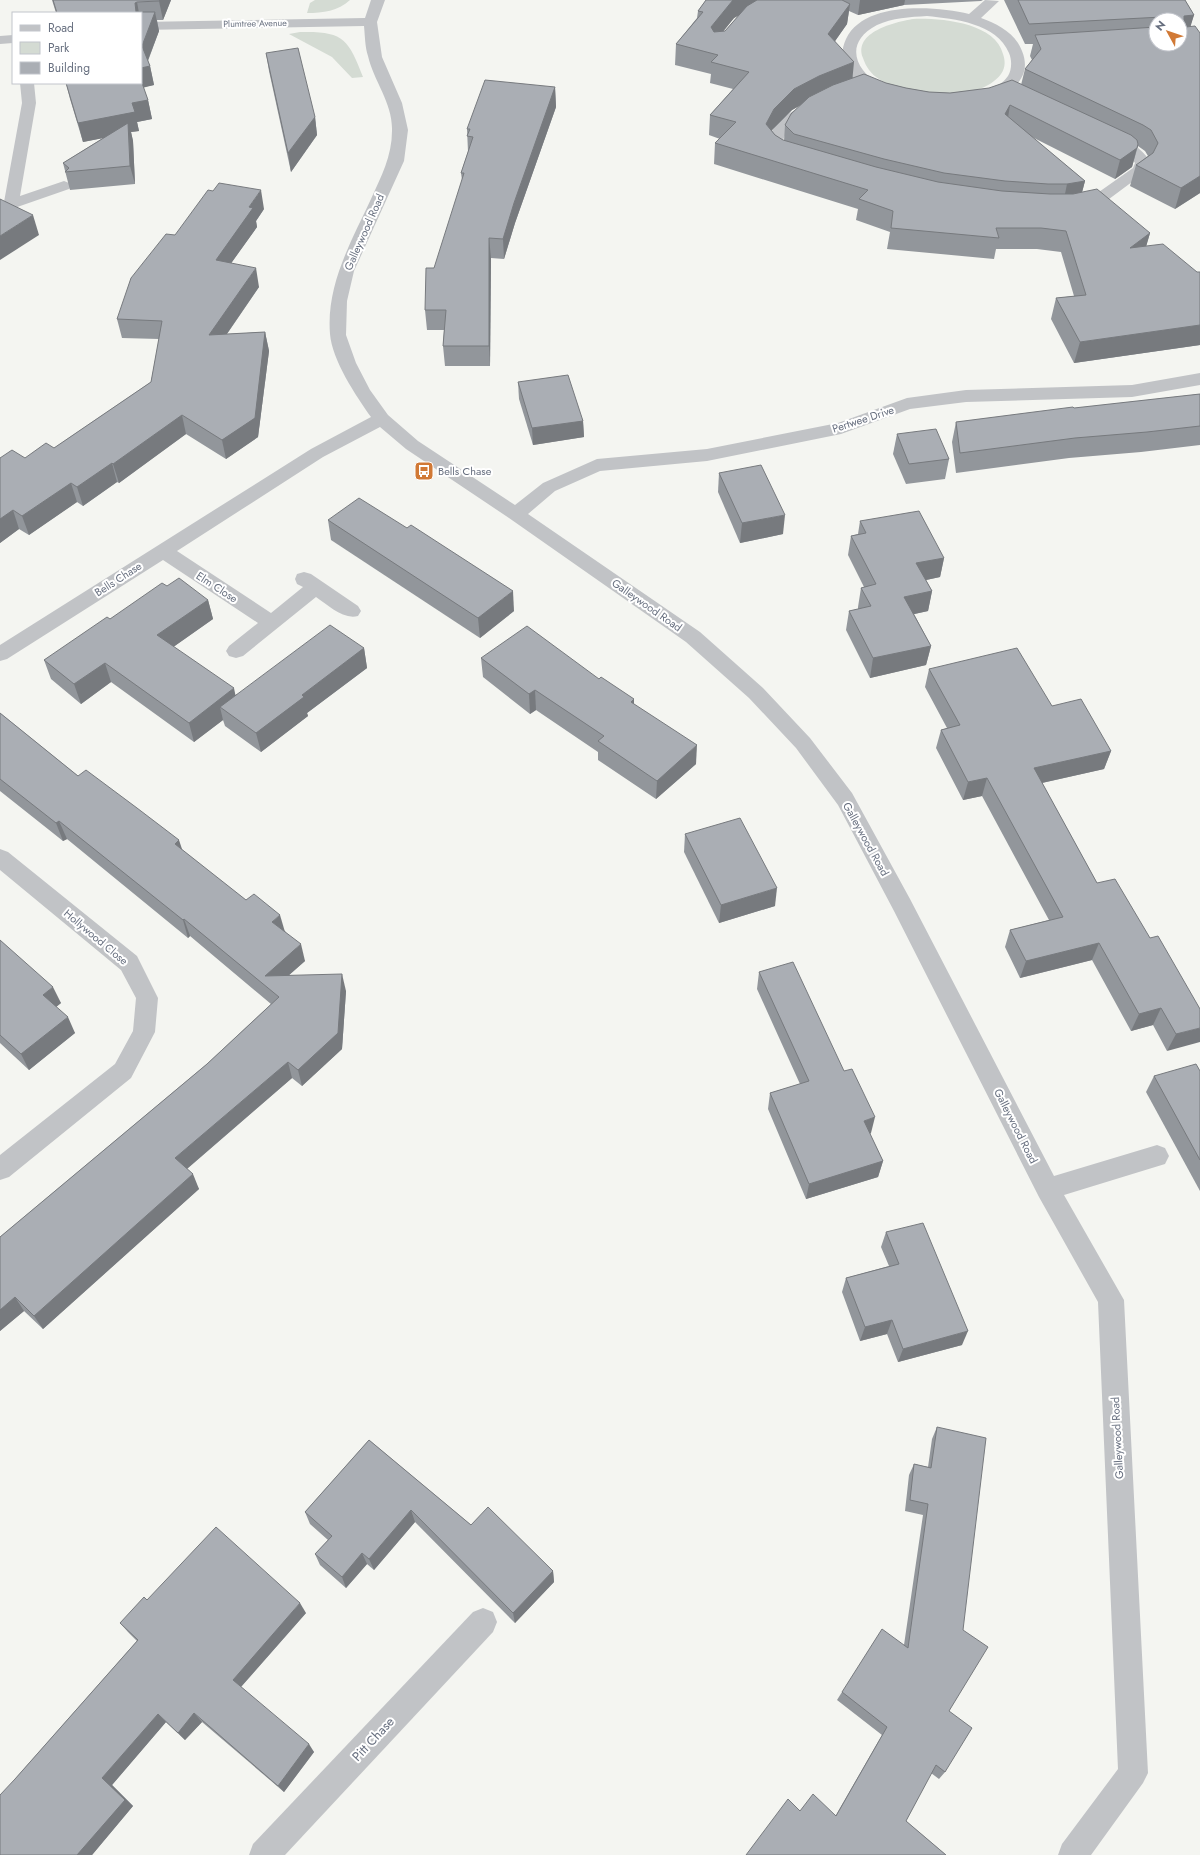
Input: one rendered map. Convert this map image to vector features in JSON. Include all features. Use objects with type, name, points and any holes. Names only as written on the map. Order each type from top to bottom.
[{"type":"street","name":"Galleywood Road","points":[[378,0],[370,22],[375,57],[396,103],[400,130],[396,161],[346,271],[339,301],[338,335],[347,363],[362,392],[382,419],[412,445],[516,514],[693,637],[756,693],[803,743],[845,799],[902,905],[1048,1189],[1111,1300],[1133,1773],[1073,1855]]},
{"type":"street","points":[[972,19],[992,0]]},
{"type":"street","points":[[927,12],[950,14],[972,19],[992,28],[1007,38],[1017,51],[1019,65],[1007,92],[979,99],[950,103],[920,102],[892,95],[862,86],[854,69],[848,53],[852,38],[866,26],[883,18],[904,13],[927,12]]},
{"type":"street","points":[[852,19],[866,26]]},
{"type":"street","name":"Plumtree Avenue","points":[[142,26],[370,22]]},
{"type":"street","points":[[0,40],[12,39]]},
{"type":"street","points":[[1017,51],[1032,50]]},
{"type":"street","points":[[5,206],[19,165],[30,103],[27,84]]},
{"type":"street","points":[[802,162],[787,157],[779,152],[774,144],[775,137],[783,127],[801,112],[821,103]]},
{"type":"street","points":[[1066,208],[1082,207],[1095,202],[1140,170],[1143,163],[1140,156],[1132,150],[1097,134]]},
{"type":"street","points":[[0,166],[19,165]]},
{"type":"street","points":[[5,206],[64,186]]},
{"type":"street","name":"Pertwee Drive","points":[[516,514],[549,487],[597,465],[706,455],[841,428],[907,404],[966,396],[1132,391],[1200,379]]},
{"type":"street","name":"Bells Chase","points":[[0,654],[317,453],[382,419]]},
{"type":"street","name":"Elm Close","points":[[162,550],[272,623]]},
{"type":"street","points":[[236,651],[272,623],[310,583],[351,611]]},
{"type":"street","name":"Hollywood Close","points":[[0,858],[129,963],[147,998],[144,1032],[123,1071],[0,1169]]},
{"type":"street","points":[[1048,1189],[1157,1156]]},
{"type":"street","name":"Pitt Chase","points":[[264,1855],[483,1622]]},
{"type":"green space","points":[[315,0],[350,0],[340,7],[330,11],[307,13],[310,3]]},
{"type":"green space","points":[[913,19],[951,21],[965,24],[989,35],[998,43],[1003,54],[1005,64],[1003,71],[991,84],[960,94],[924,93],[906,90],[879,79],[871,73],[864,61],[862,49],[864,41],[878,30],[896,23]]},
{"type":"green space","points":[[300,32],[326,33],[342,40],[348,45],[353,53],[363,77],[352,78],[332,57],[289,34]]},
{"type":"building","points":[[53,0],[160,0],[135,3],[136,12],[57,12]]},
{"type":"building","points":[[706,0],[733,0],[711,27],[714,32],[725,31],[747,6],[757,0],[842,0],[850,4],[828,34],[854,62],[819,76],[794,89],[774,109],[766,124],[775,135],[783,140],[876,167],[938,182],[1002,191],[1050,194],[1073,194],[1097,189],[1150,233],[1130,248],[1163,244],[1197,272],[1200,272],[1200,325],[1080,342],[1056,298],[1086,295],[1066,231],[1041,228],[996,228],[999,238],[891,228],[893,211],[859,199],[868,190],[715,143],[736,122],[710,115],[749,72],[711,62],[718,55],[676,44],[703,12],[698,11]]},
{"type":"building","points":[[1018,0],[1185,0],[1194,15],[1188,16],[1188,12],[1148,12],[1148,18],[1029,24]]},
{"type":"building","points":[[142,12],[155,12],[142,46]]},
{"type":"building","points":[[1195,26],[1200,33],[1200,176],[1181,188],[1136,165],[1153,153],[1158,143],[1151,130],[1025,69],[1041,49],[1035,35],[1148,28],[1148,52],[1188,52],[1188,27]]},
{"type":"building","points":[[142,46],[150,66],[142,68]]},
{"type":"building","points":[[298,48],[315,117],[288,153],[266,53]]},
{"type":"building","points":[[864,74],[886,83],[906,88],[929,92],[950,93],[989,88],[1012,80],[1131,135],[1137,140],[1137,148],[1120,160],[1010,105],[1005,114],[1085,181],[1067,184],[1048,184],[1005,181],[944,173],[884,159],[794,134],[785,125],[791,114],[809,97],[833,85]]},
{"type":"building","points":[[485,80],[555,87],[514,203],[503,239],[489,238],[489,346],[443,346],[446,310],[425,310],[426,268],[434,268],[464,173],[461,173],[473,137],[467,136],[470,129],[467,129]]},
{"type":"building","points":[[142,83],[148,100],[132,103],[135,112],[78,123],[66,84]]},
{"type":"building","points":[[128,123],[130,166],[65,172],[69,168],[63,163]]},
{"type":"building","points":[[219,183],[261,190],[249,207],[253,208],[216,260],[256,268],[209,335],[265,332],[255,418],[222,440],[182,415],[113,464],[112,463],[77,487],[71,483],[22,516],[13,510],[0,519],[0,458],[12,450],[25,458],[46,443],[54,448],[151,382],[162,321],[117,319],[131,278],[166,234],[175,235],[208,190],[213,191]]},
{"type":"building","points":[[0,199],[33,215],[0,236]]},
{"type":"building","points":[[568,375],[583,421],[532,428],[518,382]]},
{"type":"building","points":[[1200,394],[1200,426],[1075,438],[960,453],[956,422],[1073,407]]},
{"type":"building","points":[[936,429],[949,459],[909,464],[897,434]]},
{"type":"building","points":[[761,465],[785,515],[742,523],[719,473]]},
{"type":"building","points":[[359,498],[407,528],[411,525],[513,591],[478,618],[328,520]]},
{"type":"building","points":[[919,511],[944,558],[916,563],[932,591],[904,597],[931,646],[873,658],[849,611],[871,606],[861,588],[876,584],[851,536],[866,533],[860,521]]},
{"type":"building","points":[[179,578],[208,600],[157,635],[234,688],[189,723],[105,663],[74,684],[44,660],[107,617],[110,619],[162,583],[167,586]]},
{"type":"building","points":[[330,625],[364,648],[302,695],[304,697],[256,733],[220,707]]},
{"type":"building","points":[[527,626],[599,679],[601,677],[634,699],[631,702],[697,745],[657,781],[598,741],[604,736],[535,690],[529,694],[481,658]]},
{"type":"building","points":[[1017,648],[1052,706],[1081,699],[1111,751],[1034,768],[1097,883],[1115,879],[1150,938],[1158,936],[1200,1009],[1200,1028],[1176,1034],[1161,1008],[1139,1014],[1099,943],[1026,961],[1010,930],[1063,917],[987,778],[968,782],[941,730],[960,725],[929,669]]},
{"type":"building","points":[[0,713],[78,776],[86,770],[137,808],[179,840],[175,844],[246,900],[254,894],[280,915],[272,922],[301,944],[265,976],[342,974],[338,1033],[298,1070],[288,1062],[175,1158],[193,1174],[34,1316],[15,1297],[0,1310],[0,1237],[207,1064],[279,997],[184,919],[183,920],[59,821],[56,823],[0,779]]},
{"type":"building","points":[[740,818],[777,888],[721,905],[685,834]]},
{"type":"building","points":[[0,940],[53,987],[43,995],[68,1017],[21,1054],[0,1035]]},
{"type":"building","points":[[793,962],[844,1071],[852,1069],[875,1117],[864,1121],[883,1161],[809,1184],[770,1093],[809,1081],[759,972]]},
{"type":"building","points":[[1196,1064],[1200,1071],[1200,1160],[1154,1076]]},
{"type":"building","points":[[923,1223],[968,1331],[903,1349],[892,1320],[865,1327],[846,1278],[899,1264],[886,1232]]},
{"type":"building","points":[[937,1427],[986,1438],[963,1630],[988,1647],[949,1711],[972,1728],[945,1772],[936,1765],[906,1821],[946,1855],[746,1855],[788,1799],[800,1811],[813,1794],[836,1816],[887,1727],[842,1692],[882,1629],[908,1648],[928,1504],[910,1500],[914,1464],[931,1468]]},
{"type":"building","points":[[369,1440],[471,1525],[488,1507],[553,1571],[513,1613],[411,1510],[369,1559],[362,1553],[342,1577],[315,1554],[332,1536],[305,1512]]},
{"type":"building","points":[[216,1527],[300,1603],[233,1680],[309,1744],[278,1786],[194,1713],[178,1733],[158,1714],[102,1778],[125,1800],[77,1855],[0,1855],[0,1795],[138,1640],[120,1623],[144,1597],[147,1600]]},
{"type":"place","name":"Bells Chase","points":[[424,471]]}]
